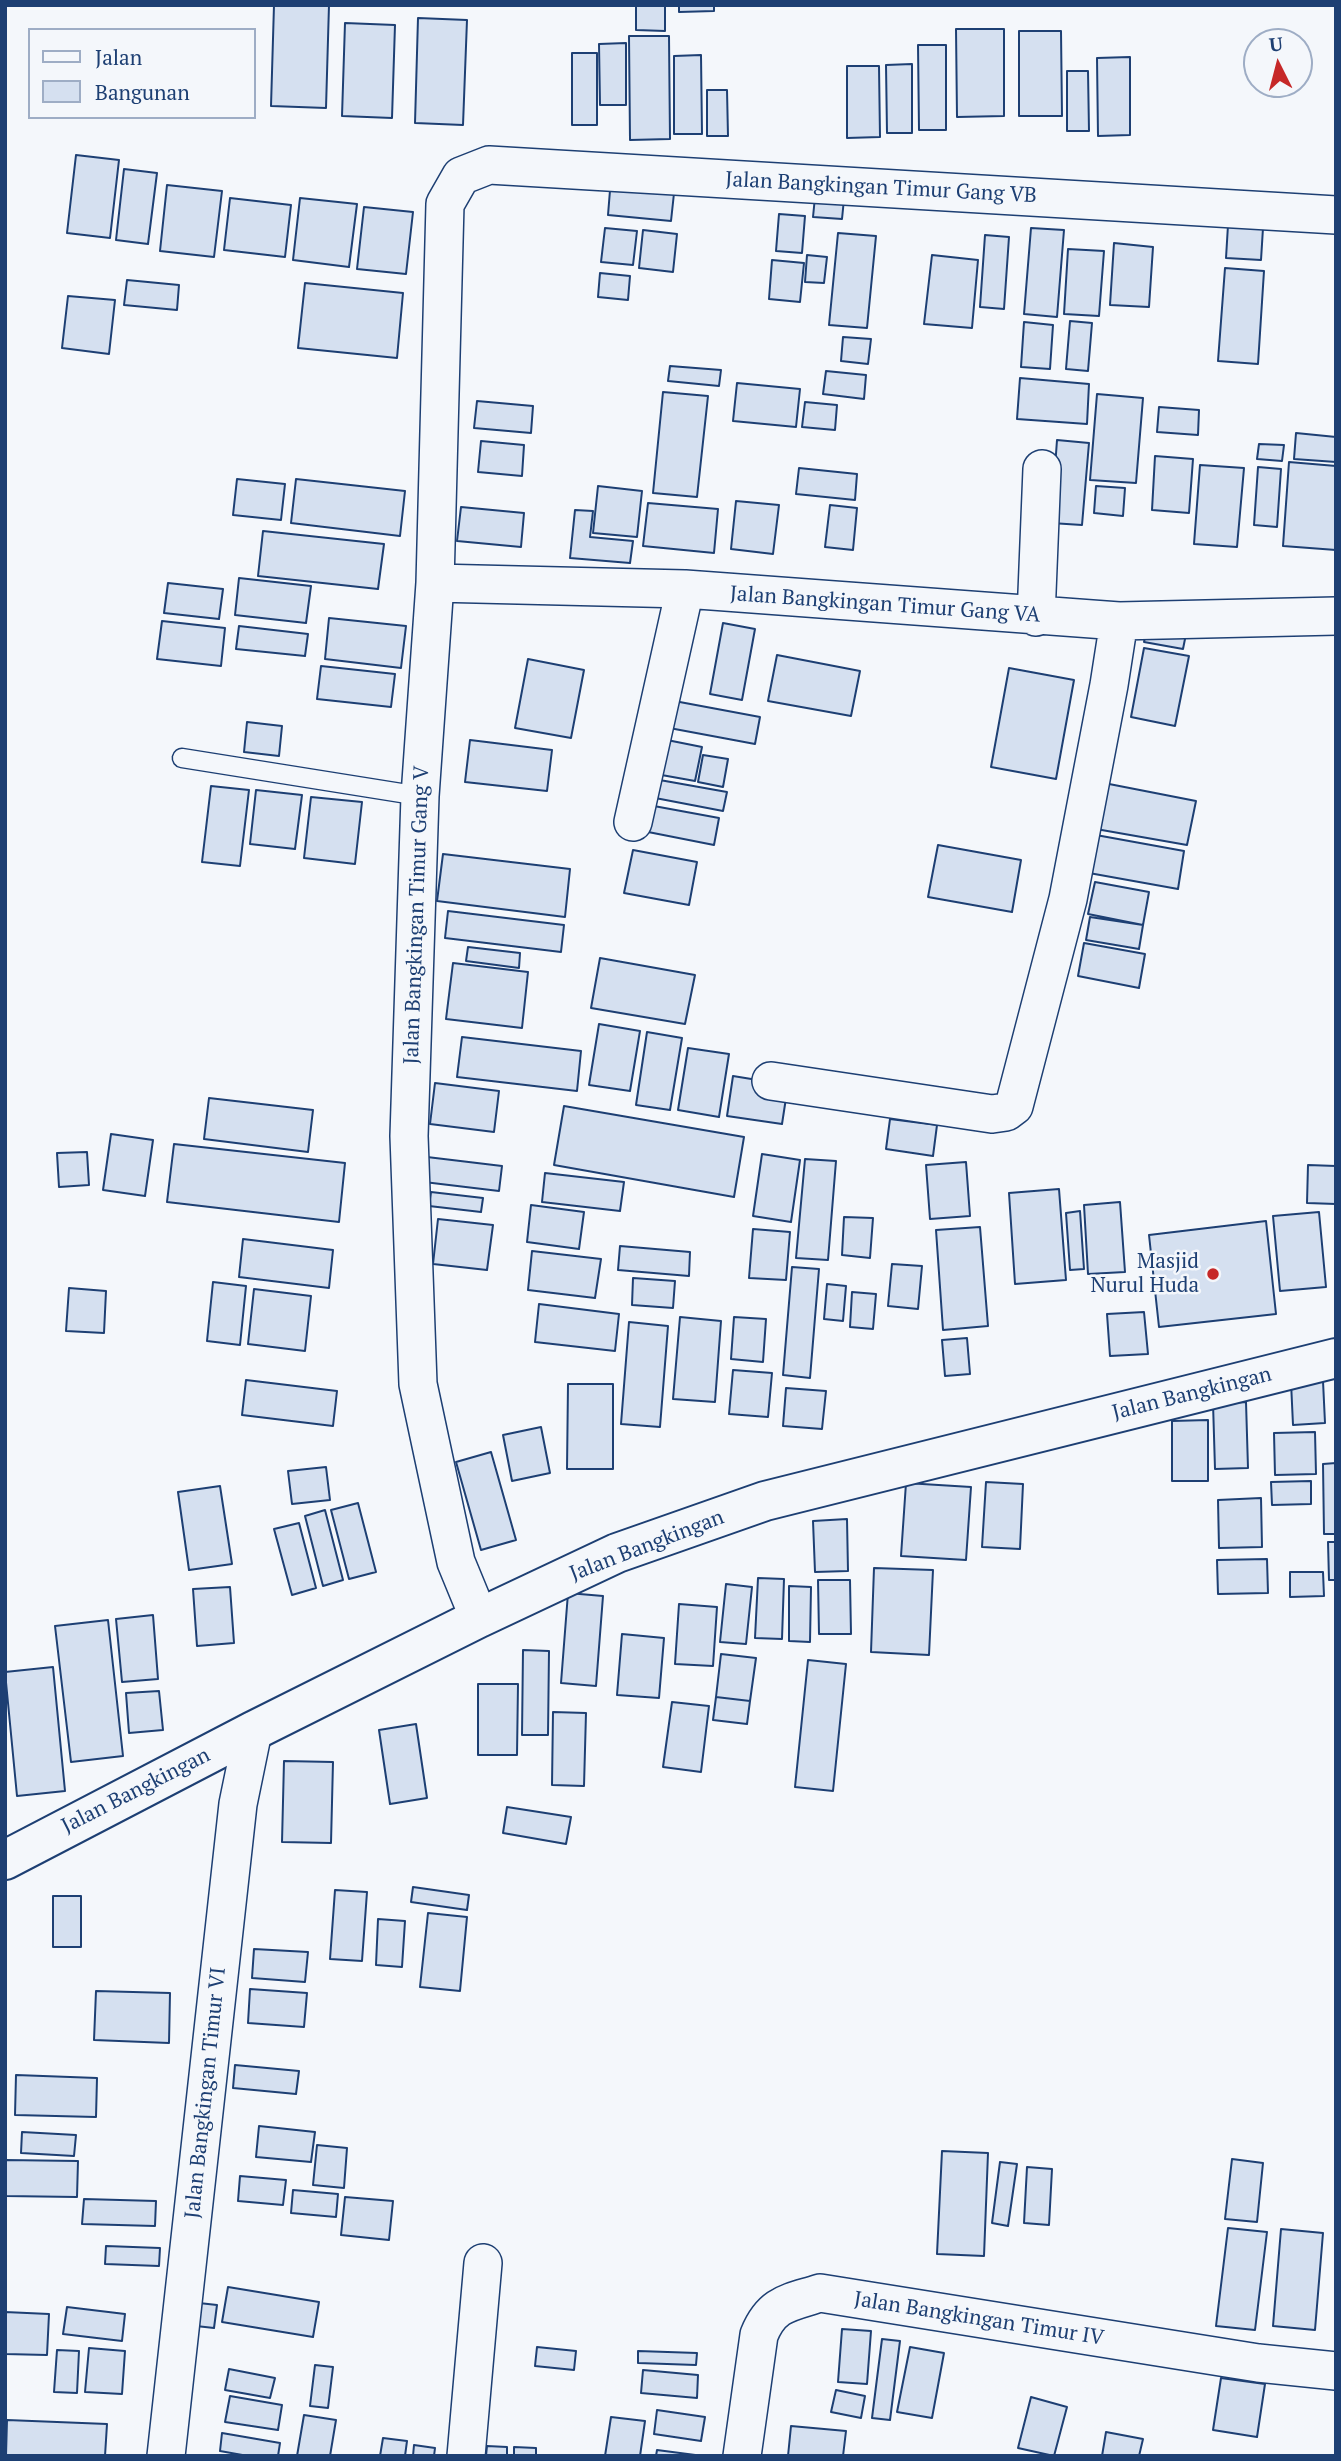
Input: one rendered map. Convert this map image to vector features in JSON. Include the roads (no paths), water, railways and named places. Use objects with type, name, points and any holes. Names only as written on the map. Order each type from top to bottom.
[{"type":"street","name":"Jalan Bangkingan Timur Gang VB","points":[[445,204],[461,176],[489,165],[1336,215]]},
{"type":"street","name":"Jalan Bangkingan Timur Gang V","points":[[445,204],[435,583],[420,796],[409,1136],[418,1384],[456,1562],[479,1618]]},
{"type":"street","points":[[1036,617],[1042,468]]},
{"type":"street","name":"Jalan Bangkingan Timur Gang VA","points":[[435,583],[685,589],[1036,617],[1119,621],[1336,616]]},
{"type":"street","points":[[633,822],[685,589]]},
{"type":"street","points":[[771,1081],[992,1114],[1006,1112],[1014,1106],[1068,898],[1119,621]]},
{"type":"street","name":"Jalan Bangkingan","points":[[5,1860],[253,1731],[479,1618],[617,1553],[765,1501],[1336,1357]]},
{"type":"street","name":"Jalan Bangkingan Timur VI","points":[[166,2456],[238,1804],[253,1731]]},
{"type":"street","points":[[466,2456],[484,2263]]},
{"type":"street","name":"Jalan Bangkingan Timur IV","points":[[742,2456],[759,2336],[765,2319],[782,2305],[820,2294],[1258,2363],[1336,2371]]},
{"type":"lane","points":[[182,758],[420,796]]},
{"type":"place","name":"Masjid Nurul Huda","points":[[1213,1274]]}]
